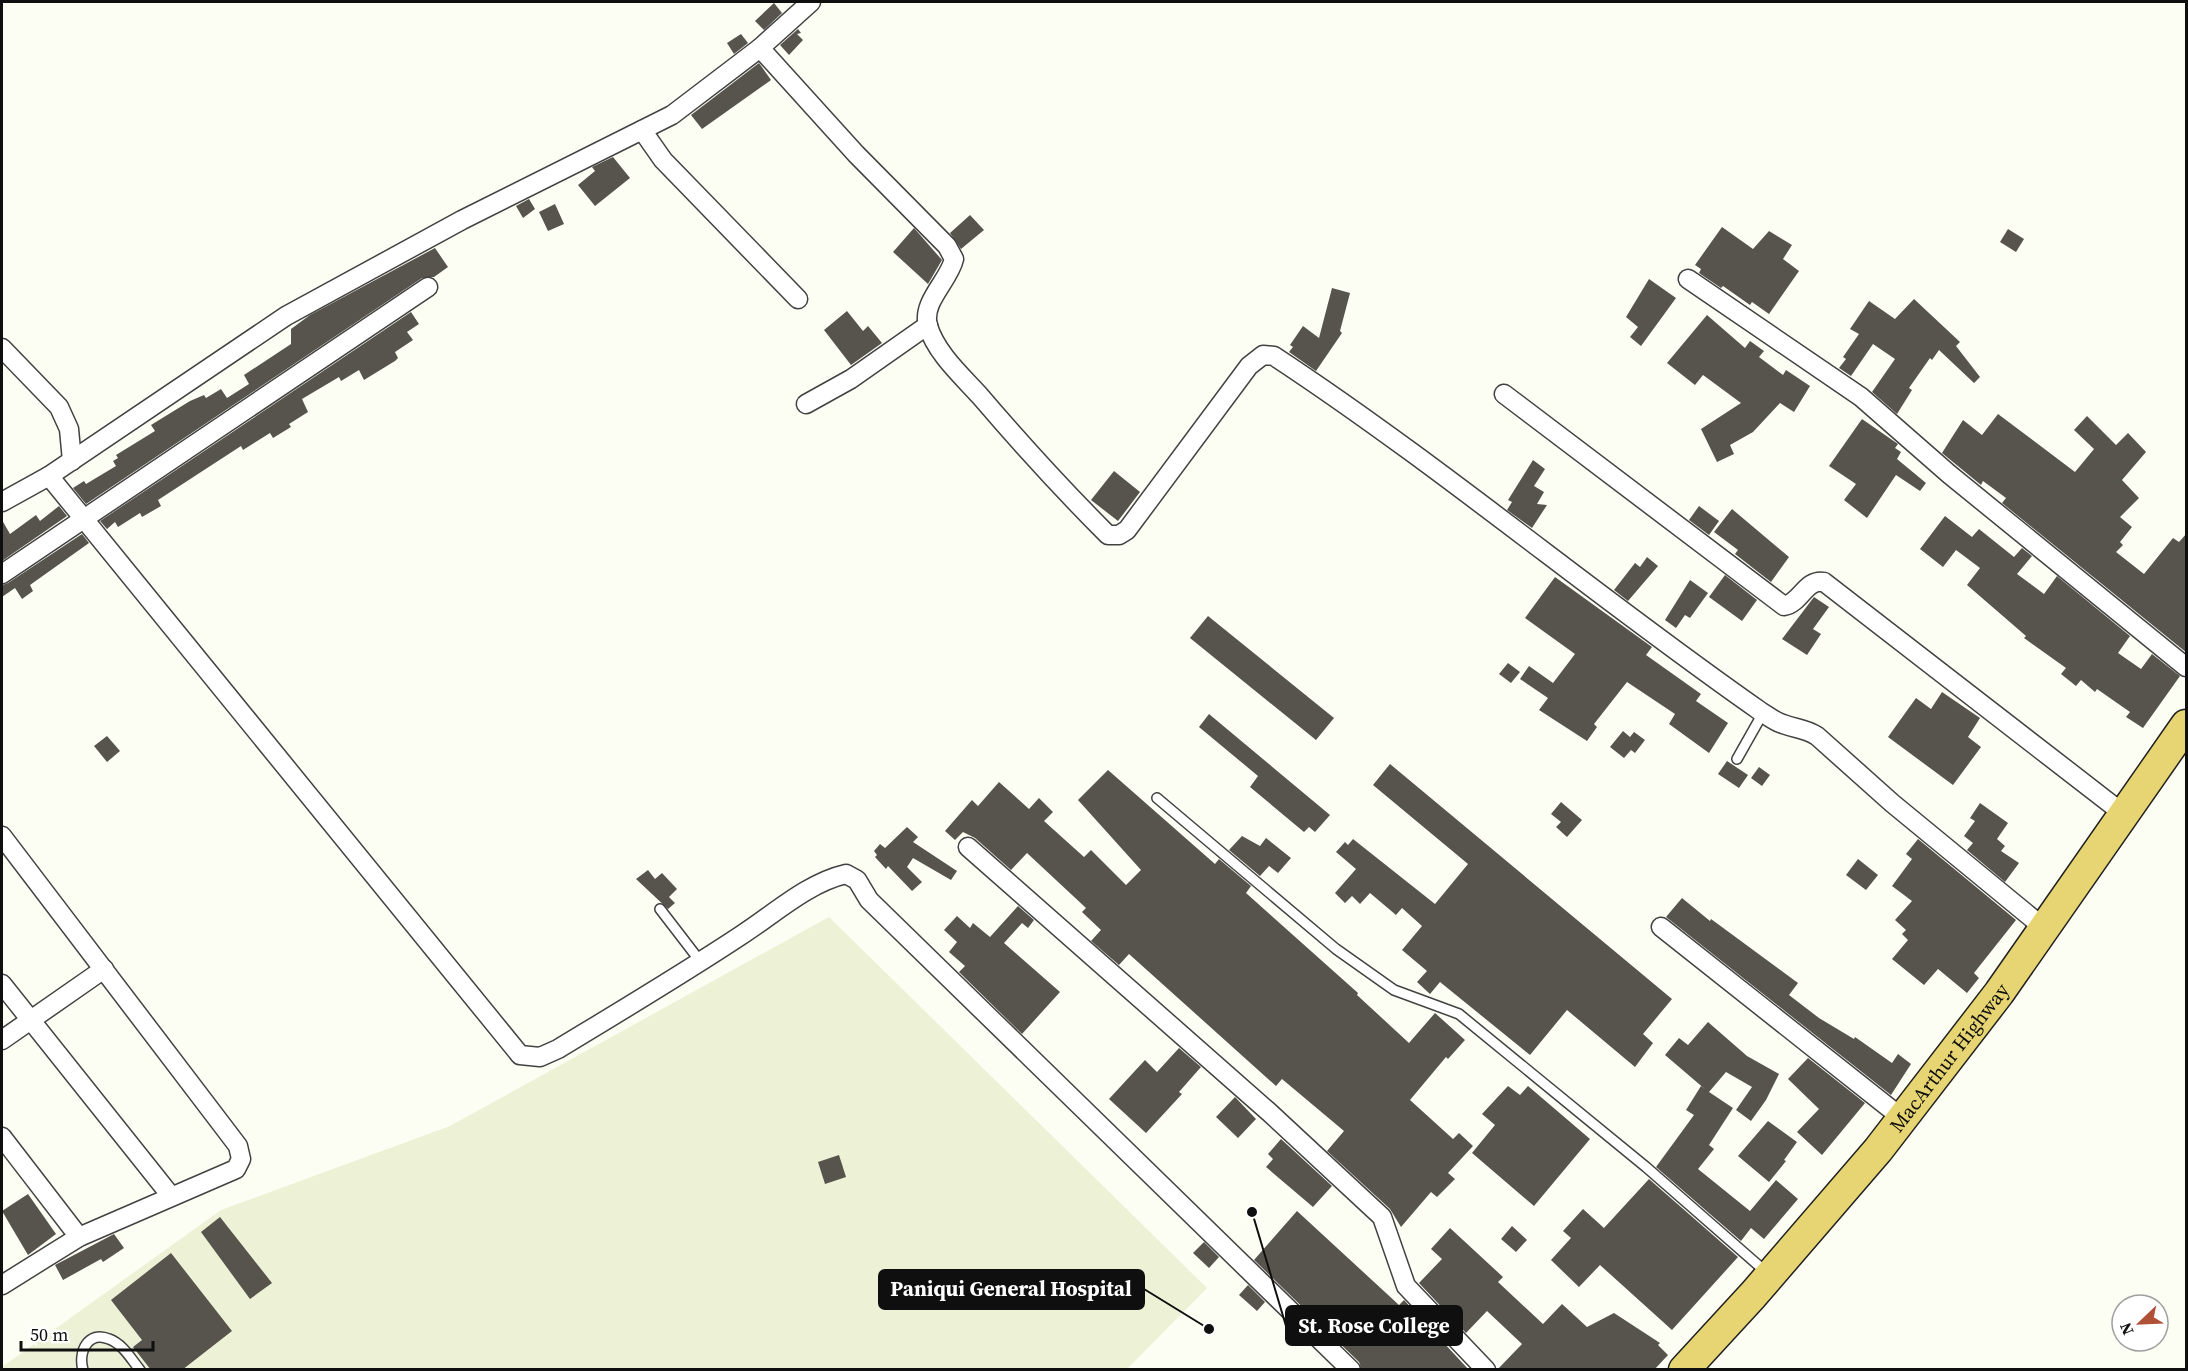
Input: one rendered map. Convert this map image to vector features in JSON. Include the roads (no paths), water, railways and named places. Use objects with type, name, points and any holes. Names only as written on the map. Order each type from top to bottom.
[{"type":"highway","name":"MacArthur Highway","points":[[1684,1370],[1770,1275],[1902,1118],[1999,993],[2187,725]]},
{"type":"street","points":[[2,502],[72,461],[286,316],[462,220],[672,115],[760,48],[811,2]]},
{"type":"street","points":[[760,48],[856,154],[947,246],[954,260],[952,269],[929,306],[928,325],[945,357],[1063,490],[1108,535],[1119,535],[1127,530],[1249,366],[1263,355],[1274,356],[1438,473],[1763,713],[1782,724],[1805,728],[1817,736],[1892,803],[2044,928]]},
{"type":"street","points":[[642,130],[663,160],[798,299]]},
{"type":"street","points":[[1688,279],[1861,397],[1949,474],[2187,667]]},
{"type":"street","points":[[2,574],[428,287]]},
{"type":"street","points":[[806,404],[851,379],[928,325]]},
{"type":"street","points":[[2,348],[59,408],[69,429],[72,461]]},
{"type":"street","points":[[1504,394],[1784,606],[1791,604],[1811,584],[1816,581],[1824,582],[2125,816]]},
{"type":"street","points":[[49,476],[520,1055],[540,1057],[558,1049],[833,877],[846,874],[857,880],[869,900],[1351,1370]]},
{"type":"street","points":[[2,836],[238,1146],[241,1159],[237,1169],[79,1237],[2,1284]]},
{"type":"street","points":[[968,846],[1233,1080],[1382,1217],[1406,1286],[1486,1370]]},
{"type":"street","points":[[1661,927],[1902,1118]]},
{"type":"street","points":[[2,1040],[29,1019],[105,969]]},
{"type":"street","points":[[2,984],[171,1196]]},
{"type":"street","points":[[2,1137],[79,1237]]},
{"type":"lane","points":[[1737,759],[1763,713]]},
{"type":"lane","points":[[1157,798],[1336,949],[1394,990],[1459,1014],[1646,1167],[1770,1275]]},
{"type":"lane","points":[[660,909],[700,961]]},
{"type":"lane","points":[[83,1370],[80,1355],[85,1344],[95,1338],[108,1338],[122,1347],[140,1370]]},
{"type":"place","name":"St. Rose College","points":[[1252,1212]]},
{"type":"place","name":"Paniqui General Hospital","points":[[1209,1329]]}]
